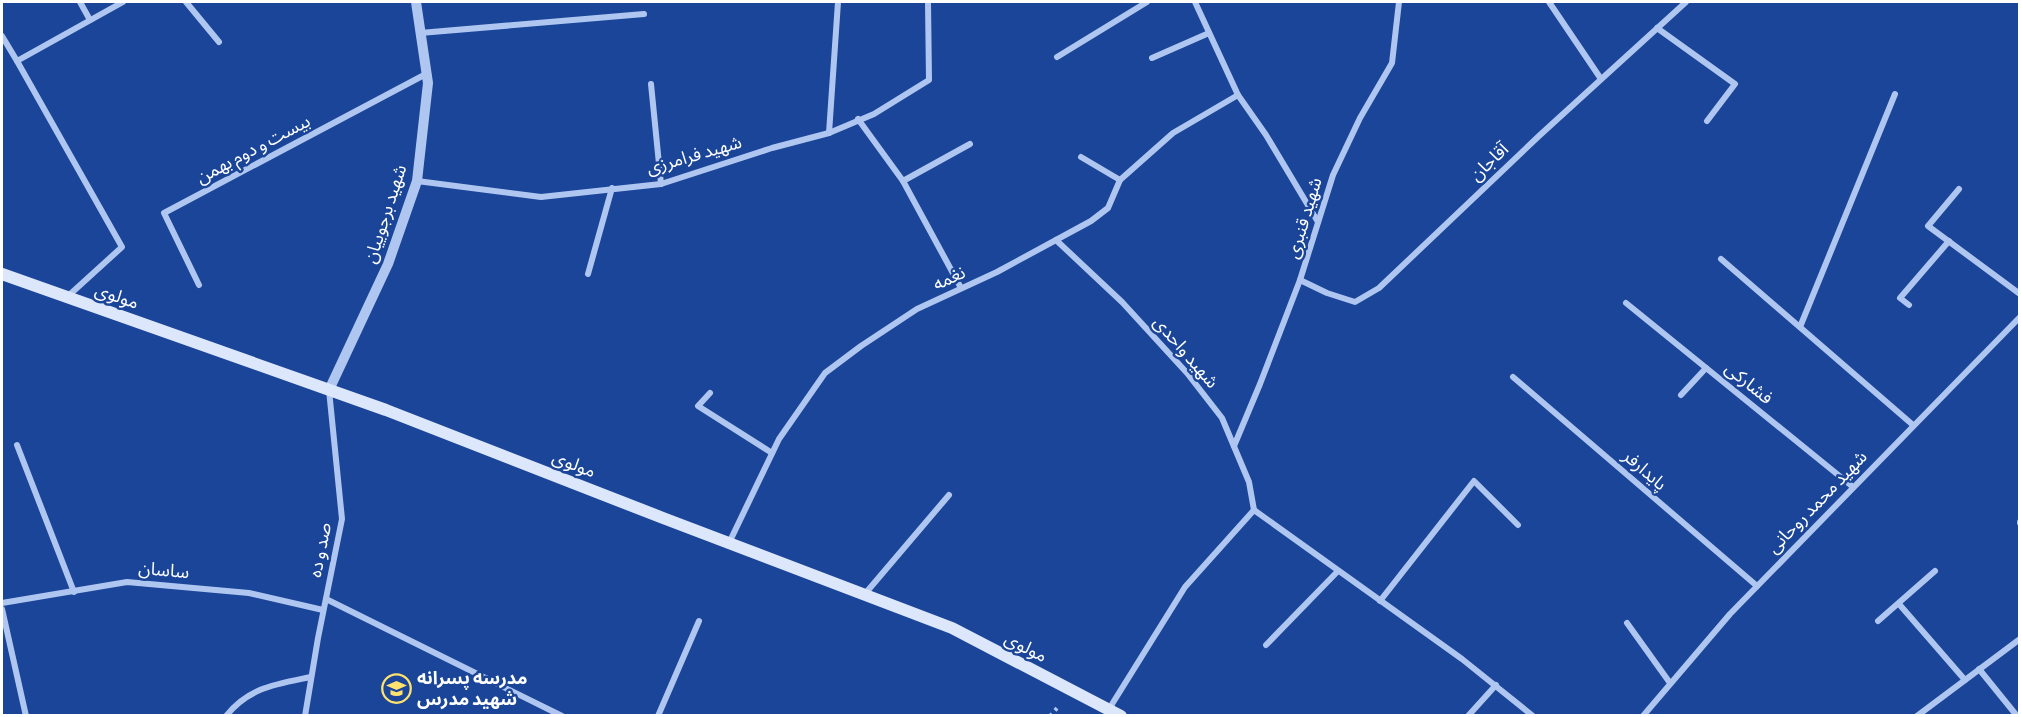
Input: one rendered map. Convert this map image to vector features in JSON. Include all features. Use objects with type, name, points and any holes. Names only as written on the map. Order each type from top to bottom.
[{"type":"main road","name":"مولوی","points":[[2,274],[386,410],[952,628],[1121,716]]},
{"type":"street","points":[[80,2],[90,20]]},
{"type":"street","points":[[17,61],[123,2]]},
{"type":"street","points":[[186,2],[219,42]]},
{"type":"street","name":"شهید برجوییان","points":[[329,390],[388,264],[417,181],[428,83],[416,2]]},
{"type":"street","points":[[829,133],[838,2]]},
{"type":"street","name":"شهید فرامرزی","points":[[417,181],[542,197],[661,184],[772,148],[829,133],[873,114],[929,80],[928,2]]},
{"type":"street","points":[[1057,57],[1147,2]]},
{"type":"street","points":[[1195,2],[1238,95],[1266,135],[1318,222]]},
{"type":"street","name":"شهید قنبری","points":[[1234,446],[1300,280],[1333,175],[1360,118],[1392,63],[1399,2]]},
{"type":"street","points":[[1549,2],[1601,79]]},
{"type":"street","name":"آقاجان","points":[[1300,280],[1355,302],[1379,288],[1686,2]]},
{"type":"street","points":[[420,33],[644,14]]},
{"type":"street","points":[[1658,28],[1735,84],[1707,121]]},
{"type":"street","points":[[1152,58],[1209,33]]},
{"type":"street","points":[[2,36],[122,247],[67,297]]},
{"type":"street","name":"بیست و دوم بهمن","points":[[199,285],[164,213],[426,74]]},
{"type":"street","points":[[651,84],[661,184]]},
{"type":"street","points":[[1800,327],[1895,94]]},
{"type":"street","name":"نغمه","points":[[729,544],[779,438],[825,373],[917,309],[997,272],[1091,221],[1108,208],[1120,180],[1173,133],[1238,95]]},
{"type":"street","points":[[858,119],[903,181],[961,288]]},
{"type":"street","points":[[903,181],[969,144]]},
{"type":"street","points":[[1081,157],[1120,180]]},
{"type":"street","points":[[588,274],[612,188]]},
{"type":"street","points":[[1959,189],[1928,226],[2019,294]]},
{"type":"street","name":"شهید واحدی","points":[[1056,240],[1122,302],[1187,373],[1222,418],[1249,482],[1254,510]]},
{"type":"street","points":[[1909,305],[1900,298],[1949,241]]},
{"type":"street","points":[[1721,259],[1913,425]]},
{"type":"street","name":"فشارکی","points":[[1626,303],[1853,487]]},
{"type":"street","name":"شهید محمد روحانی","points":[[1643,716],[1730,614],[2019,317]]},
{"type":"street","points":[[1681,395],[1706,368]]},
{"type":"street","name":"پایدارفر","points":[[1513,377],[1757,586]]},
{"type":"street","name":"صد و ده","points":[[305,716],[323,610],[342,519],[329,390]]},
{"type":"street","points":[[710,393],[698,406],[772,453]]},
{"type":"street","points":[[17,445],[74,592]]},
{"type":"street","points":[[1380,600],[1474,481],[1518,525]]},
{"type":"street","points":[[864,595],[949,495]]},
{"type":"street","points":[[1109,709],[1185,587],[1254,510],[1462,659],[1533,716]]},
{"type":"street","points":[[1266,645],[1338,571]]},
{"type":"street","points":[[1878,621],[1935,571]]},
{"type":"street","name":"ساسان","points":[[2,603],[127,582],[249,593],[323,610]]},
{"type":"street","points":[[326,599],[562,716]]},
{"type":"street","points":[[1899,604],[1965,680]]},
{"type":"street","points":[[2,609],[26,716]]},
{"type":"street","points":[[658,716],[699,621]]},
{"type":"street","points":[[1627,623],[1670,683]]},
{"type":"street","points":[[1917,716],[2019,639]]},
{"type":"street","points":[[1979,669],[2017,716]]},
{"type":"street","points":[[226,716],[236,703],[265,686],[311,677]]},
{"type":"street","points":[[1468,716],[1496,685]]},
{"type":"place","name":"مدرسه پسرانه شهید مدرس","points":[[396,688]]}]
